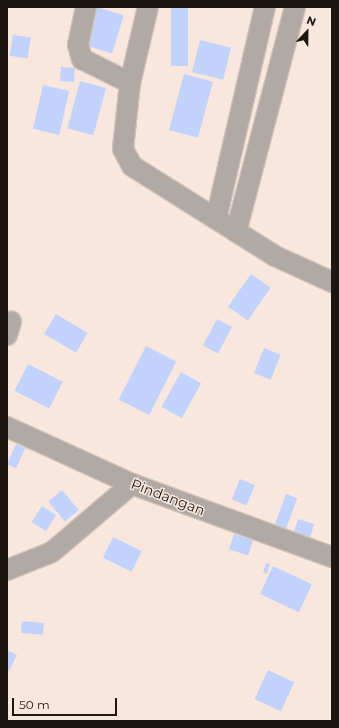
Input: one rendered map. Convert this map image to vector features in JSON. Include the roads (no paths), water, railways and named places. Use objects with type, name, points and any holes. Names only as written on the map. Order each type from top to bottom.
[{"type":"street","points":[[86,7],[78,45],[82,59],[130,83]]},
{"type":"street","points":[[148,7],[130,83],[123,140],[128,161],[275,256],[332,282]]},
{"type":"street","points":[[216,219],[265,7]]},
{"type":"street","points":[[236,232],[295,7]]},
{"type":"street","name":"Pindangan","points":[[7,427],[132,484],[332,556]]},
{"type":"street","points":[[7,570],[52,552],[132,484]]}]
